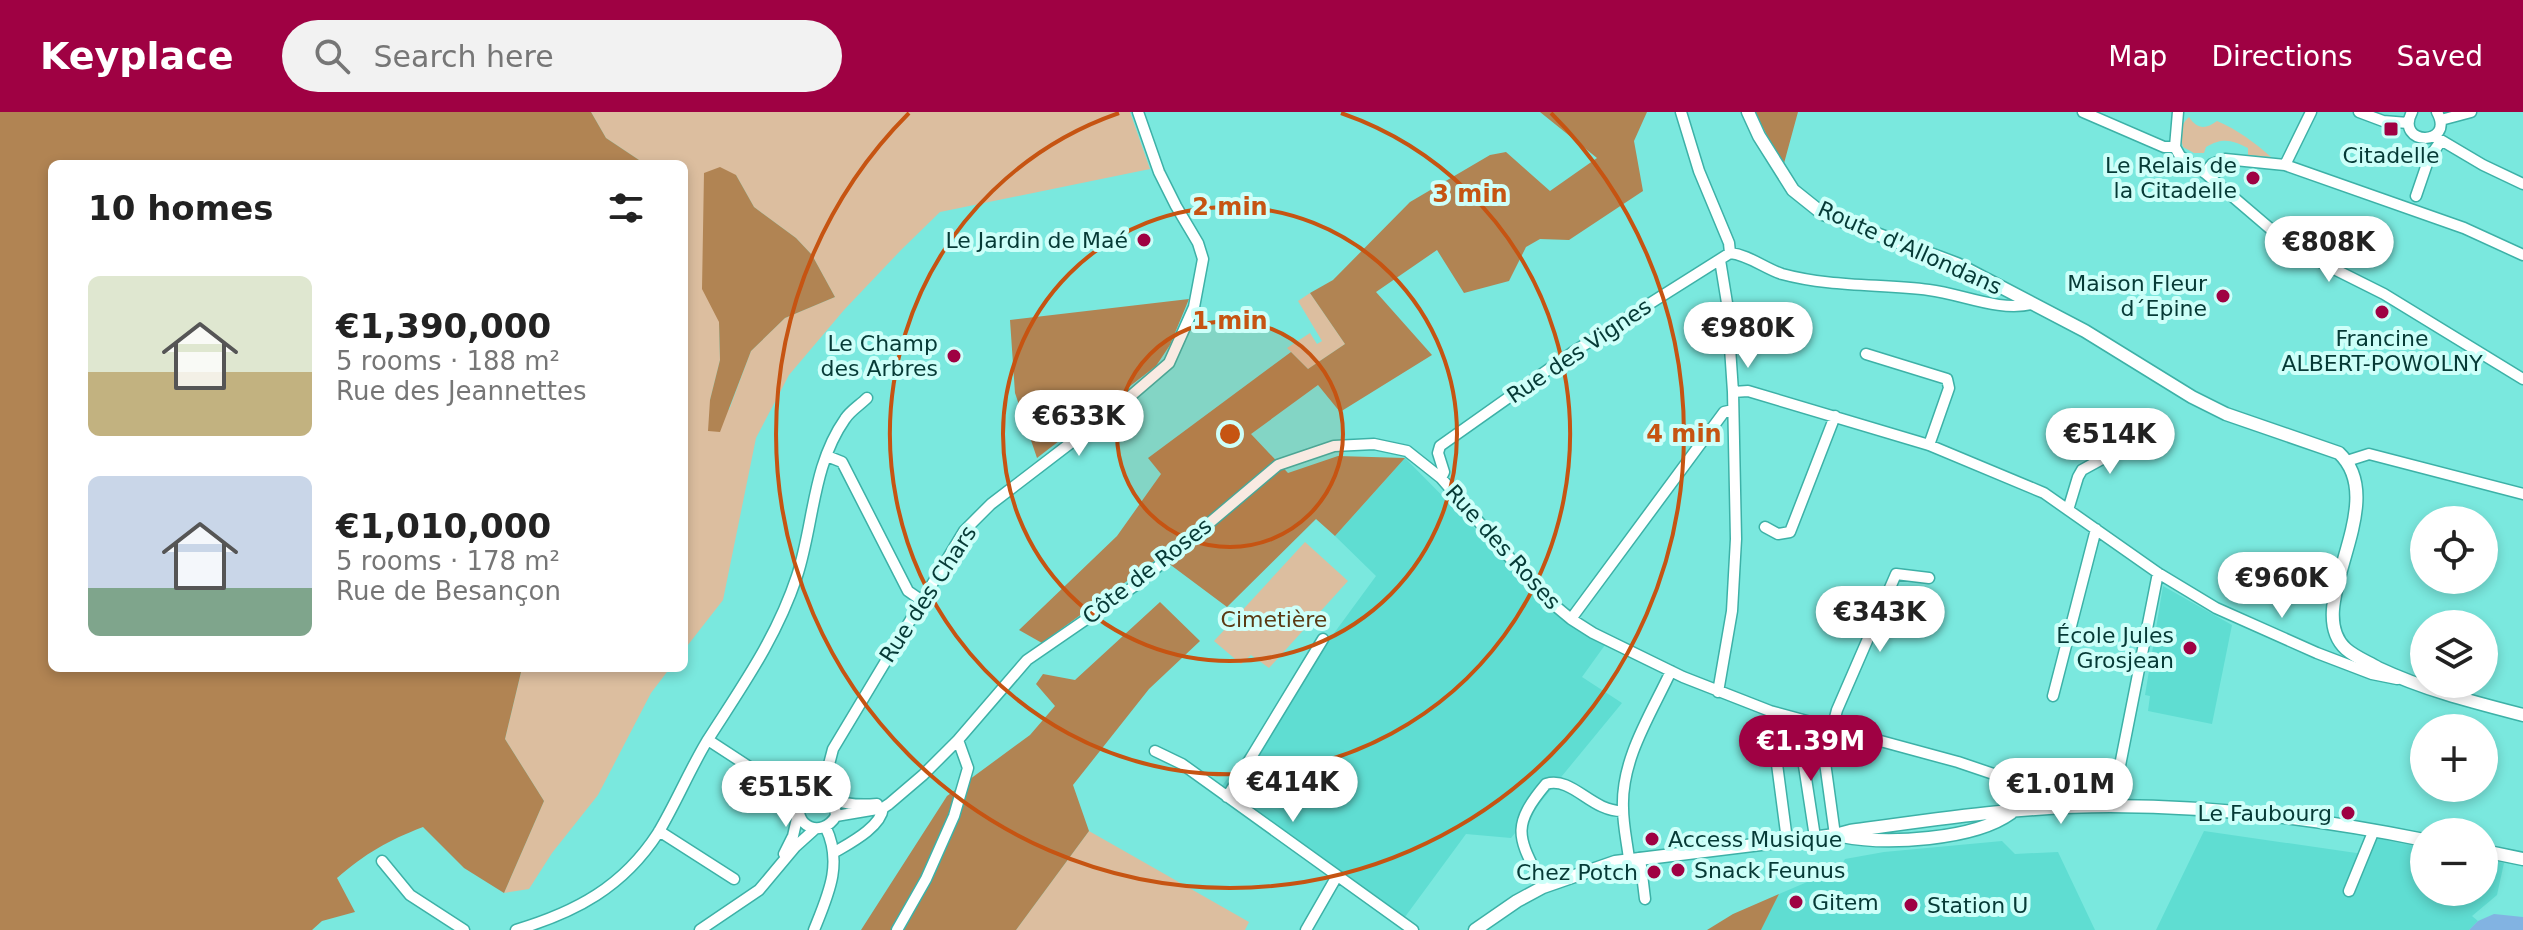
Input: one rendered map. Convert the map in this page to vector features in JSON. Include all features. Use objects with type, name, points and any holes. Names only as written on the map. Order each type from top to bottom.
[{"type":"main road","name":"Route d'Allondans","points":[[1748,112],[1759,136],[1793,190],[1823,214],[1957,264],[2085,331],[2192,397],[2262,428],[2328,448],[2347,461]]},
{"type":"main road","points":[[2347,461],[2354,474],[2358,497],[2333,612],[2337,636],[2345,648],[2403,680],[2449,697],[2523,715]]},
{"type":"main road","points":[[1475,930],[1543,887],[1634,858],[1835,835],[1877,840],[1945,834],[1979,827],[2012,812],[2049,808],[2112,806],[2315,820],[2410,837]]},
{"type":"main road","points":[[2498,854],[2523,859]]},
{"type":"street","name":"Rue des Chars","points":[[822,791],[833,749],[964,531],[991,504],[1119,406],[1169,363],[1194,307],[1203,259],[1198,243],[1159,172],[1138,112]]},
{"type":"street","points":[[1681,112],[1699,171],[1729,243],[1725,256],[1733,392],[1736,539],[1732,611],[1718,692]]},
{"type":"street","points":[[2083,112],[2164,147],[2175,147]]},
{"type":"street","points":[[2178,112],[2175,147],[2180,156],[2205,173],[2294,249],[2384,294],[2523,379]]},
{"type":"street","points":[[2285,165],[2311,112]]},
{"type":"street","points":[[2359,112],[2383,121],[2410,117],[2415,136],[2437,138],[2523,184]]},
{"type":"street","points":[[2416,196],[2440,129],[2439,116],[2471,112]]},
{"type":"street","points":[[2205,173],[2212,164],[2225,159],[2285,165],[2451,223],[2523,255]]},
{"type":"street","points":[[1725,256],[1741,254],[1783,274],[1853,286],[1929,290],[2017,308],[2032,304]]},
{"type":"street","name":"Rue des Vignes","points":[[1441,478],[1444,472],[1438,453],[1440,446],[1573,352],[1725,256]]},
{"type":"street","points":[[1866,354],[1947,379],[1949,388],[1929,445]]},
{"type":"street","points":[[1733,392],[1748,391],[1929,445],[2044,493],[2158,573],[2216,608],[2372,674],[2403,680]]},
{"type":"street","points":[[516,930],[556,918],[587,902],[614,883],[645,852],[659,831],[708,740],[748,681],[779,624],[798,573],[818,480],[827,456],[845,418],[867,398]]},
{"type":"street","points":[[1571,619],[1724,412],[1733,410]]},
{"type":"street","points":[[1765,527],[1778,534],[1790,532],[1835,416]]},
{"type":"street","points":[[2068,510],[2082,470],[2113,453],[2121,429]]},
{"type":"street","name":"Côte de Roses","points":[[836,816],[883,808],[923,775],[958,740],[1027,660],[1136,585],[1278,465],[1334,446],[1374,444],[1407,451],[1441,478]]},
{"type":"street","points":[[2347,461],[2369,454],[2523,494]]},
{"type":"street","points":[[827,456],[842,462],[908,591],[921,600]]},
{"type":"street","name":"Rue des Roses","points":[[1441,478],[1541,594],[1593,633],[1718,692],[1770,711],[1958,762],[2035,788],[2042,792],[2049,808]]},
{"type":"street","points":[[2053,696],[2096,529]]},
{"type":"street","points":[[2112,806],[2158,573]]},
{"type":"street","points":[[1835,835],[1826,728],[1837,710],[1896,574],[1929,578]]},
{"type":"street","points":[[1227,797],[1323,639]]},
{"type":"street","points":[[1645,899],[1623,811],[1625,786],[1632,756],[1671,671]]},
{"type":"street","points":[[1770,711],[1787,840]]},
{"type":"street","points":[[1797,720],[1815,837]]},
{"type":"street","points":[[708,740],[800,800]]},
{"type":"street","points":[[897,930],[926,879],[954,816],[968,768],[958,740]]},
{"type":"street","points":[[1155,751],[1182,764],[1413,930]]},
{"type":"street","points":[[1543,887],[1521,839],[1521,824],[1530,803],[1546,784],[1561,783],[1597,806],[1623,811]]},
{"type":"street","points":[[700,930],[759,890],[777,866],[793,836],[800,800],[806,794],[822,791],[834,800],[865,805],[893,800]]},
{"type":"street","points":[[777,866],[836,816],[834,800]]},
{"type":"street","points":[[835,852],[874,824],[882,816],[883,808]]},
{"type":"street","points":[[798,814],[808,827],[820,829],[835,852],[827,897],[814,930]]},
{"type":"street","points":[[2349,891],[2374,830]]},
{"type":"street","points":[[659,831],[734,879]]},
{"type":"street","points":[[382,861],[410,895],[464,930]]},
{"type":"street","points":[[1306,930],[1337,876]]},
{"type":"shaded area","points":[[0,112],[591,112],[606,138],[639,160],[48,160],[48,672],[521,672],[505,739],[544,801],[504,893],[464,868],[423,827],[377,848],[337,878],[355,912],[322,921],[312,930],[0,930]]},
{"type":"shaded area","points":[[1540,112],[1647,112],[1634,141],[1643,191],[1569,240],[1540,239],[1526,247],[1509,281],[1464,293],[1437,250],[1376,292],[1432,355],[1340,412],[1318,385],[1251,434],[1288,473],[1338,456],[1405,458],[1335,536],[1316,519],[1227,607],[1160,557],[1042,643],[1019,630],[1117,536],[1161,474],[1148,458],[1291,352],[1308,369],[1345,344],[1310,293],[1333,280],[1410,202],[1490,155],[1506,152],[1550,191],[1597,158]]},
{"type":"shaded area","points":[[1755,112],[1798,112],[1783,167]]},
{"type":"shaded area","points":[[720,167],[736,175],[754,207],[796,238],[812,255],[835,297],[785,318],[751,351],[720,432],[708,431],[710,400],[720,360],[719,322],[702,289],[704,173]]},
{"type":"shaded area","points":[[1189,299],[1170,345],[1156,366],[1037,458],[1015,393],[1010,320]]},
{"type":"shaded area","points":[[1405,458],[1570,625],[1605,645],[1582,677],[1622,703],[1511,838],[1466,834],[1402,921],[1222,786],[1376,576],[1335,536]]},
{"type":"shaded area","name":"École Jules Grosjean","points":[[2163,586],[2232,625],[2212,724],[2148,711],[2150,696],[2145,695]]},
{"type":"shaded area","points":[[1160,602],[1200,641],[1149,689],[1073,785],[1089,831],[1016,930],[861,930],[947,796],[1030,735],[1055,706],[1036,684],[1043,674],[1075,680]]},
{"type":"shaded area","points":[[2204,831],[2370,855],[2375,838],[2410,845],[2410,906],[2484,906],[2472,916],[2478,921],[2469,930],[2156,930]]},
{"type":"shaded area","points":[[2002,841],[2015,854],[2058,852],[2095,930],[1761,930],[1779,894],[1840,868],[1845,859],[1884,852]]},
{"type":"shaded area","points":[[2498,862],[2504,863],[2498,890]]},
{"type":"shaded area","points":[[1779,894],[1761,930],[1707,930],[1733,914]]},
{"type":"green space","points":[[591,112],[1130,112],[1150,169],[940,212],[901,250],[844,310],[789,375],[756,438],[723,600],[688,645],[688,160],[639,160],[606,138]],"holes":[[[736,175],[754,207],[796,238],[812,255],[835,297],[785,318],[751,351],[729,410],[710,400],[720,360],[719,322]]]},
{"type":"green space","points":[[2189,117],[2202,127],[2217,121],[2246,137],[2271,157],[2248,155],[2248,148],[2227,141],[2206,147],[2204,153],[2194,153],[2183,147],[2181,139],[2182,127]]},
{"type":"green space","points":[[1310,293],[1345,344],[1308,369],[1287,348],[1310,333],[1317,344],[1322,341],[1298,301]]},
{"type":"green space","name":"Cimetière","points":[[1305,542],[1348,581],[1269,668],[1251,655],[1241,664],[1214,641]]},
{"type":"green space","points":[[521,672],[667,672],[651,693],[598,795],[552,853],[529,889],[504,893],[544,801],[505,739]]},
{"type":"green space","points":[[1089,831],[1249,922],[1245,930],[1016,930]]},
{"type":"water","points":[[2494,914],[2523,917],[2523,930],[2469,930],[2478,921]]},
{"type":"place","name":"Citadelle","points":[[2391,129]]},
{"type":"place","name":"Le Relais de la Citadelle","points":[[2253,178]]},
{"type":"place","name":"Le Jardin de Maé","points":[[1144,240]]},
{"type":"place","name":"Maison Fleur d´Epine","points":[[2223,296]]},
{"type":"place","name":"Francine ALBERT-POWOLNY","points":[[2382,312]]},
{"type":"place","name":"Le Champ des Arbres","points":[[954,356]]},
{"type":"place","name":"École Jules Grosjean","points":[[2190,648]]},
{"type":"place","name":"Le Faubourg","points":[[2348,813]]},
{"type":"place","name":"Access Musique","points":[[1652,839]]},
{"type":"place","name":"Snack Feunus","points":[[1678,870]]},
{"type":"place","name":"Chez Potch","points":[[1654,872]]},
{"type":"place","name":"Gitem","points":[[1796,902]]},
{"type":"place","name":"Station U","points":[[1911,905]]}]
